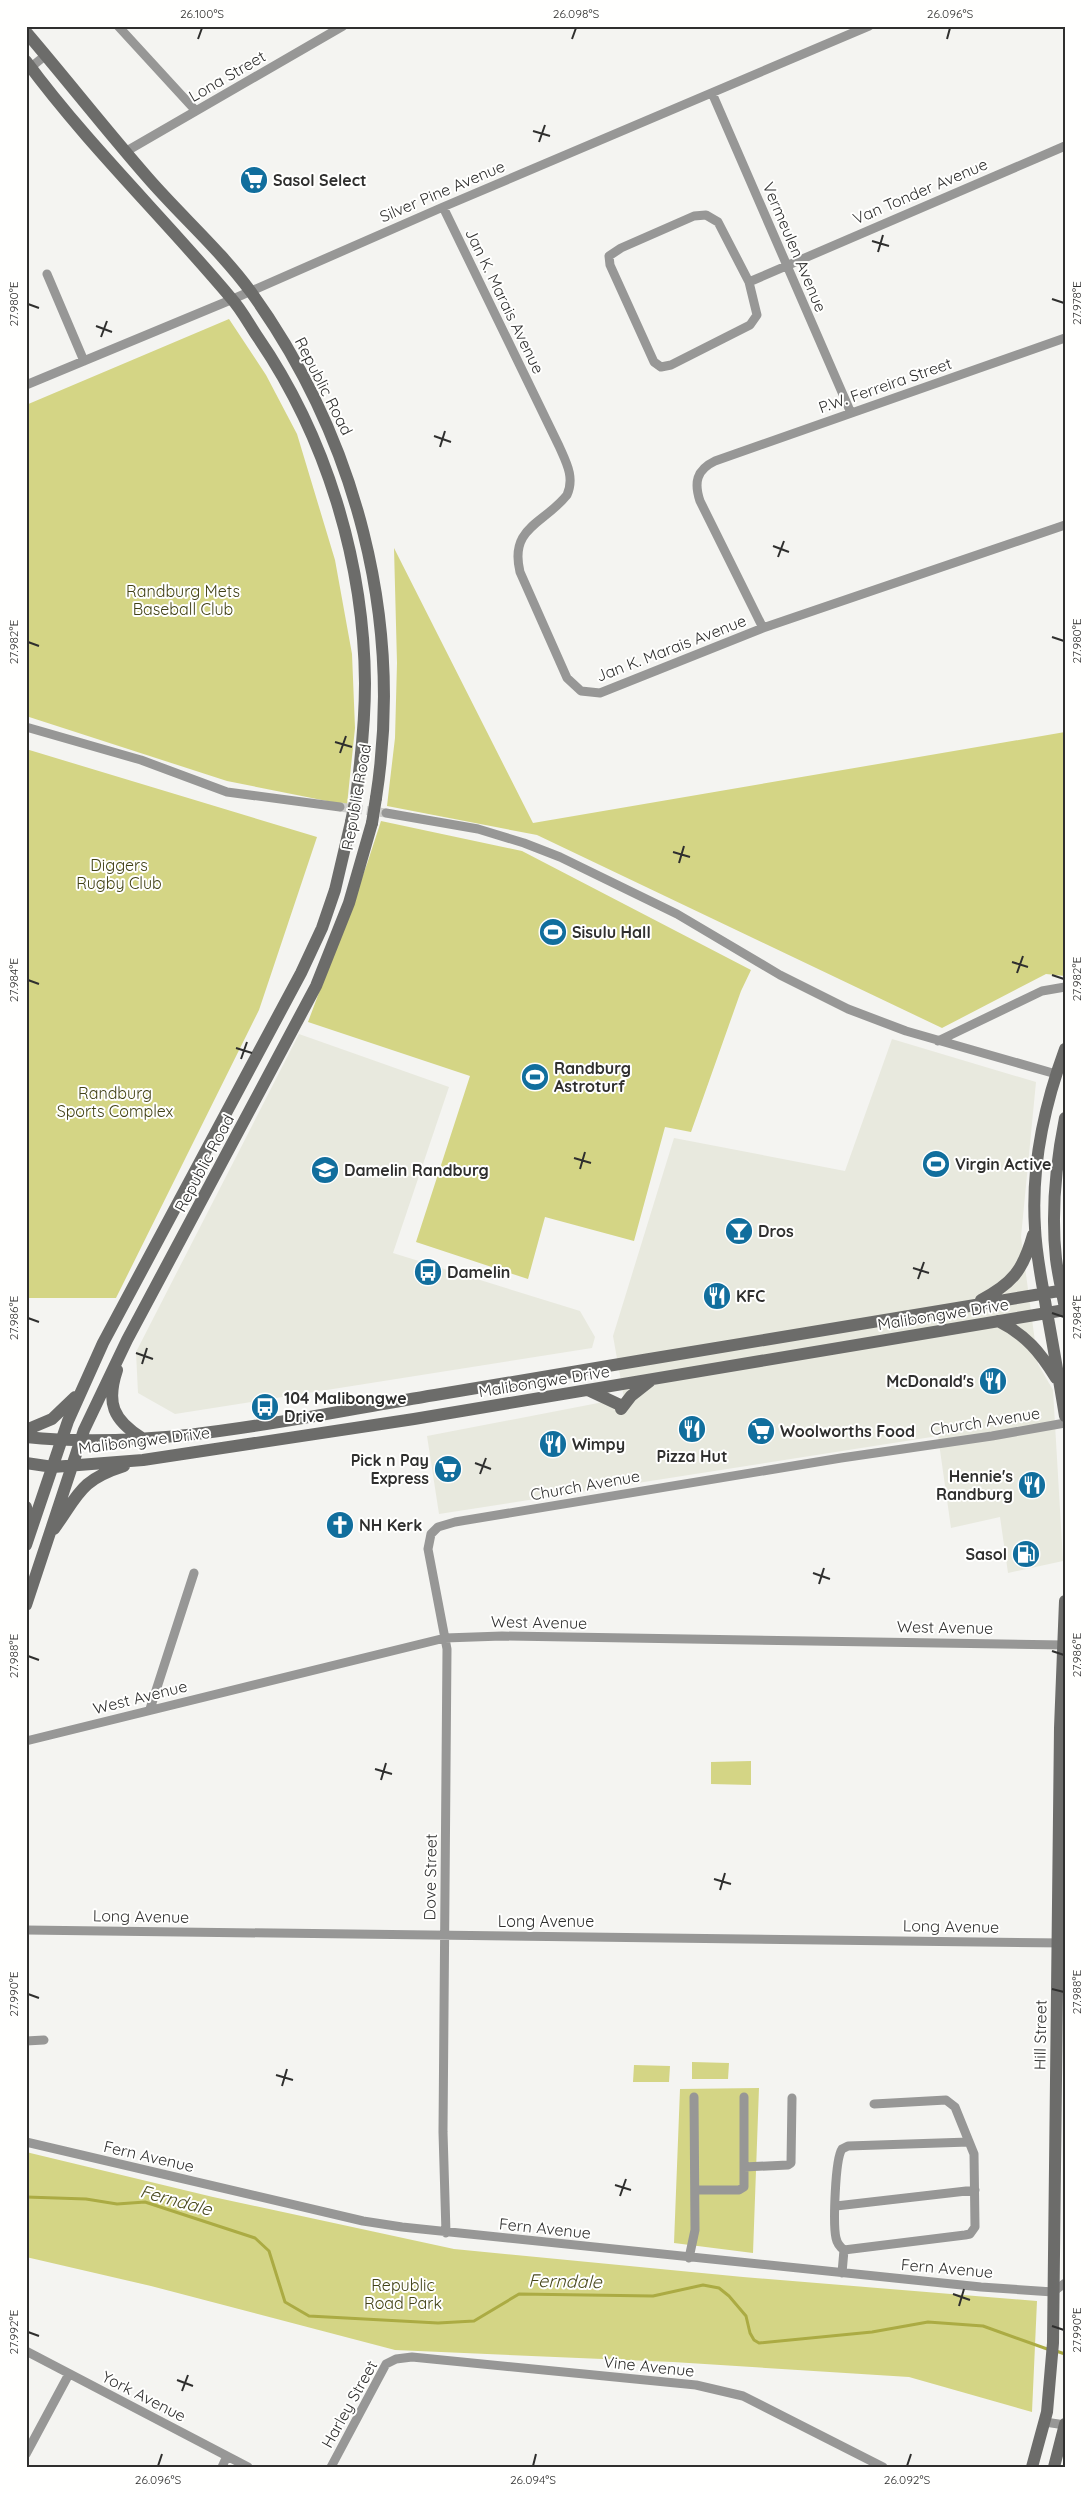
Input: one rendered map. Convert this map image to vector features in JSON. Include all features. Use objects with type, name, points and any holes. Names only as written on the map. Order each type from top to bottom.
[{"type":"main road","name":"Republic Road","points":[[26,31],[126,152],[250,291],[294,358],[330,431],[347,473],[372,562],[379,606],[384,691],[383,735],[372,823],[349,903],[316,986],[128,1340],[79,1441],[26,1605]]},
{"type":"main road","name":"Republic Road","points":[[26,1546],[79,1394],[135,1281],[301,973],[322,928],[335,890],[356,797],[363,730],[365,682],[359,614],[349,551],[326,471],[296,401],[276,364],[233,299],[131,187],[28,66]]},
{"type":"main road","points":[[1065,1049],[1056,1074],[1039,1148],[1035,1228],[1047,1313],[1065,1416]]},
{"type":"main road","points":[[1065,1118],[1057,1170],[1055,1223],[1056,1259],[1065,1309]]},
{"type":"main road","points":[[1057,1170],[1065,1206]]},
{"type":"main road","points":[[970,1306],[1008,1284],[1022,1267],[1035,1228]]},
{"type":"main road","name":"Malibongwe Drive","points":[[26,1437],[79,1441],[142,1438],[204,1432],[1063,1290]]},
{"type":"main road","name":"Malibongwe Drive","points":[[26,1463],[53,1466],[143,1460],[588,1390],[998,1322],[1065,1309]]},
{"type":"main road","points":[[998,1322],[1014,1329],[1032,1344],[1060,1384]]},
{"type":"main road","points":[[128,1340],[114,1379],[112,1402],[114,1410],[123,1425],[142,1438]]},
{"type":"main road","points":[[588,1390],[621,1407],[631,1396],[654,1378]]},
{"type":"main road","points":[[26,1430],[52,1419],[79,1394]]},
{"type":"main road","points":[[48,1537],[89,1481],[103,1473],[143,1460]]},
{"type":"main road","points":[[26,1507],[30,1533]]},
{"type":"main road","name":"Hill Street","points":[[1032,2467],[1045,2422],[1051,2378],[1053,2343],[1061,1942],[1065,1601]]},
{"type":"main road","points":[[1054,2467],[1065,2425]]},
{"type":"street","points":[[26,31],[32,26]]},
{"type":"street","points":[[118,26],[196,111]]},
{"type":"street","name":"Lona Street","points":[[126,152],[343,26]]},
{"type":"street","name":"Silver Pine Avenue","points":[[26,385],[233,299],[443,207],[869,26]]},
{"type":"street","points":[[28,66],[46,55]]},
{"type":"street","name":"Vermeulen Avenue","points":[[712,93],[851,414]]},
{"type":"street","name":"Van Tonder Avenue","points":[[749,282],[1065,146]]},
{"type":"street","name":"Jan K. Marais Avenue","points":[[443,207],[559,446],[570,474],[570,488],[566,495],[524,535],[518,545],[517,558],[520,572],[572,685],[581,691],[600,693],[764,628],[1065,525]]},
{"type":"street","points":[[706,215],[718,222],[749,282],[757,311],[755,320],[750,325],[671,365],[661,367],[654,362],[608,259],[611,253],[621,248],[694,216],[706,215]]},
{"type":"street","points":[[47,274],[84,361]]},
{"type":"street","name":"P.W. Ferreira Street","points":[[764,628],[696,488],[698,474],[707,465],[1065,338]]},
{"type":"street","points":[[26,727],[148,762],[202,785],[227,792],[340,807]]},
{"type":"street","points":[[386,813],[478,829],[524,843],[560,857],[678,914],[780,975],[875,1020],[1056,1074]]},
{"type":"street","points":[[938,1040],[1042,991],[1065,987]]},
{"type":"street","name":"Church Avenue","points":[[438,1527],[455,1522],[621,1494],[1065,1423]]},
{"type":"street","name":"Dove Street","points":[[438,1527],[431,1534],[428,1541],[428,1562],[444,1638],[447,1672],[442,2132],[446,2233]]},
{"type":"street","points":[[150,1709],[194,1573]]},
{"type":"street","name":"West Avenue","points":[[26,1741],[444,1638],[502,1636],[1063,1645]]},
{"type":"street","name":"Long Avenue","points":[[26,1930],[1061,1942]]},
{"type":"street","points":[[26,2041],[44,2040]]},
{"type":"street","points":[[689,2258],[695,2230],[694,2097]]},
{"type":"street","points":[[695,2190],[742,2188],[744,2167],[744,2097]]},
{"type":"street","points":[[744,2167],[788,2165],[791,2163],[792,2098]]},
{"type":"street","points":[[874,2104],[946,2100],[955,2107],[970,2142],[975,2162],[975,2227],[970,2234],[844,2250],[840,2247],[835,2233],[837,2164],[838,2155],[842,2149],[848,2146],[970,2142]]},
{"type":"street","name":"Fern Avenue","points":[[26,2142],[363,2221],[446,2233],[842,2273],[1053,2292]]},
{"type":"street","points":[[836,2206],[976,2190]]},
{"type":"street","points":[[842,2273],[844,2250]]},
{"type":"street","points":[[1053,2292],[1065,2284]]},
{"type":"street","name":"York Avenue","points":[[26,2351],[248,2467]]},
{"type":"street","name":"Vine Avenue","points":[[396,2359],[420,2357],[696,2385],[731,2392],[757,2402],[883,2467]]},
{"type":"street","name":"Harley Street","points":[[331,2467],[386,2364],[396,2359]]},
{"type":"street","points":[[26,2454],[69,2374]]},
{"type":"street","points":[[1045,2422],[1065,2425]]},
{"type":"street","points":[[222,2467],[227,2456]]},
{"type":"shaded area","name":"Damelin Randburg","points":[[299,1034],[449,1087],[393,1253],[580,1311],[595,1337],[592,1348],[175,1414],[138,1393],[136,1352]]},
{"type":"shaded area","points":[[892,1039],[1036,1082],[1021,1237],[1038,1364],[1053,1390],[1063,1561],[1008,1573],[1000,1517],[951,1528],[938,1436],[439,1514],[427,1436],[624,1398],[613,1336],[674,1138],[845,1171]]},
{"type":"green space","name":"Randburg Mets Baseball Club","points":[[229,319],[266,375],[297,434],[335,560],[352,654],[355,728],[347,805],[227,781],[26,716],[26,405]]},
{"type":"green space","points":[[394,548],[533,823],[1065,732],[1065,976],[1046,974],[942,1028],[537,835],[387,806],[395,738],[397,663]]},
{"type":"green space","name":"Randburg Sports Complex","points":[[26,749],[317,837],[259,1010],[116,1298],[26,1298]]},
{"type":"green space","points":[[381,821],[522,851],[751,970],[741,991],[691,1132],[665,1127],[634,1241],[545,1217],[528,1279],[416,1242],[470,1076],[308,1022],[367,864]]},
{"type":"green space","points":[[751,1761],[751,1785],[711,1784],[711,1762]]},
{"type":"green space","points":[[692,2062],[729,2063],[728,2079],[692,2079]]},
{"type":"green space","points":[[634,2065],[670,2066],[669,2082],[633,2082]]},
{"type":"green space","points":[[759,2088],[753,2253],[674,2243],[680,2089]]},
{"type":"green space","name":"Republic Road Park","points":[[26,2152],[213,2197],[454,2249],[743,2277],[1037,2301],[1032,2412],[909,2377],[673,2362],[395,2350],[151,2286],[26,2257]]},
{"type":"waterway","name":"Ferndale","points":[[26,2197],[86,2199],[117,2204],[145,2202],[255,2238],[269,2251],[285,2302],[309,2316],[438,2323],[474,2321],[519,2294],[653,2296],[703,2285],[719,2288],[729,2296],[746,2316],[750,2333],[754,2340],[759,2343],[872,2332],[928,2322],[983,2326],[1050,2350]]},
{"type":"waterway","name":"Ferndale","points":[[1056,2351],[1065,2354]]},
{"type":"tunnel","points":[[340,807],[386,813]]},
{"type":"place","name":"Sasol Select","points":[[254,180]]},
{"type":"place","name":"Sisulu Hall","points":[[553,932]]},
{"type":"place","name":"Randburg Astroturf","points":[[535,1077]]},
{"type":"place","name":"Virgin Active","points":[[936,1164]]},
{"type":"place","name":"Damelin Randburg","points":[[325,1170]]},
{"type":"place","name":"Dros","points":[[739,1231]]},
{"type":"place","name":"Damelin","points":[[428,1272]]},
{"type":"place","name":"KFC","points":[[717,1296]]},
{"type":"place","name":"McDonald's","points":[[993,1381]]},
{"type":"place","name":"104 Malibongwe Drive","points":[[265,1407]]},
{"type":"place","name":"Pizza Hut","points":[[692,1429]]},
{"type":"place","name":"Woolworths Food","points":[[761,1431]]},
{"type":"place","name":"Wimpy","points":[[553,1444]]},
{"type":"place","name":"Pick n Pay Express","points":[[448,1469]]},
{"type":"place","name":"Hennie's Randburg","points":[[1032,1485]]},
{"type":"place","name":"NH Kerk","points":[[340,1525]]},
{"type":"place","name":"Sasol","points":[[1026,1554]]},
{"type":"park label","name":"Diggers Rugby Club","points":[[119,874]]}]
